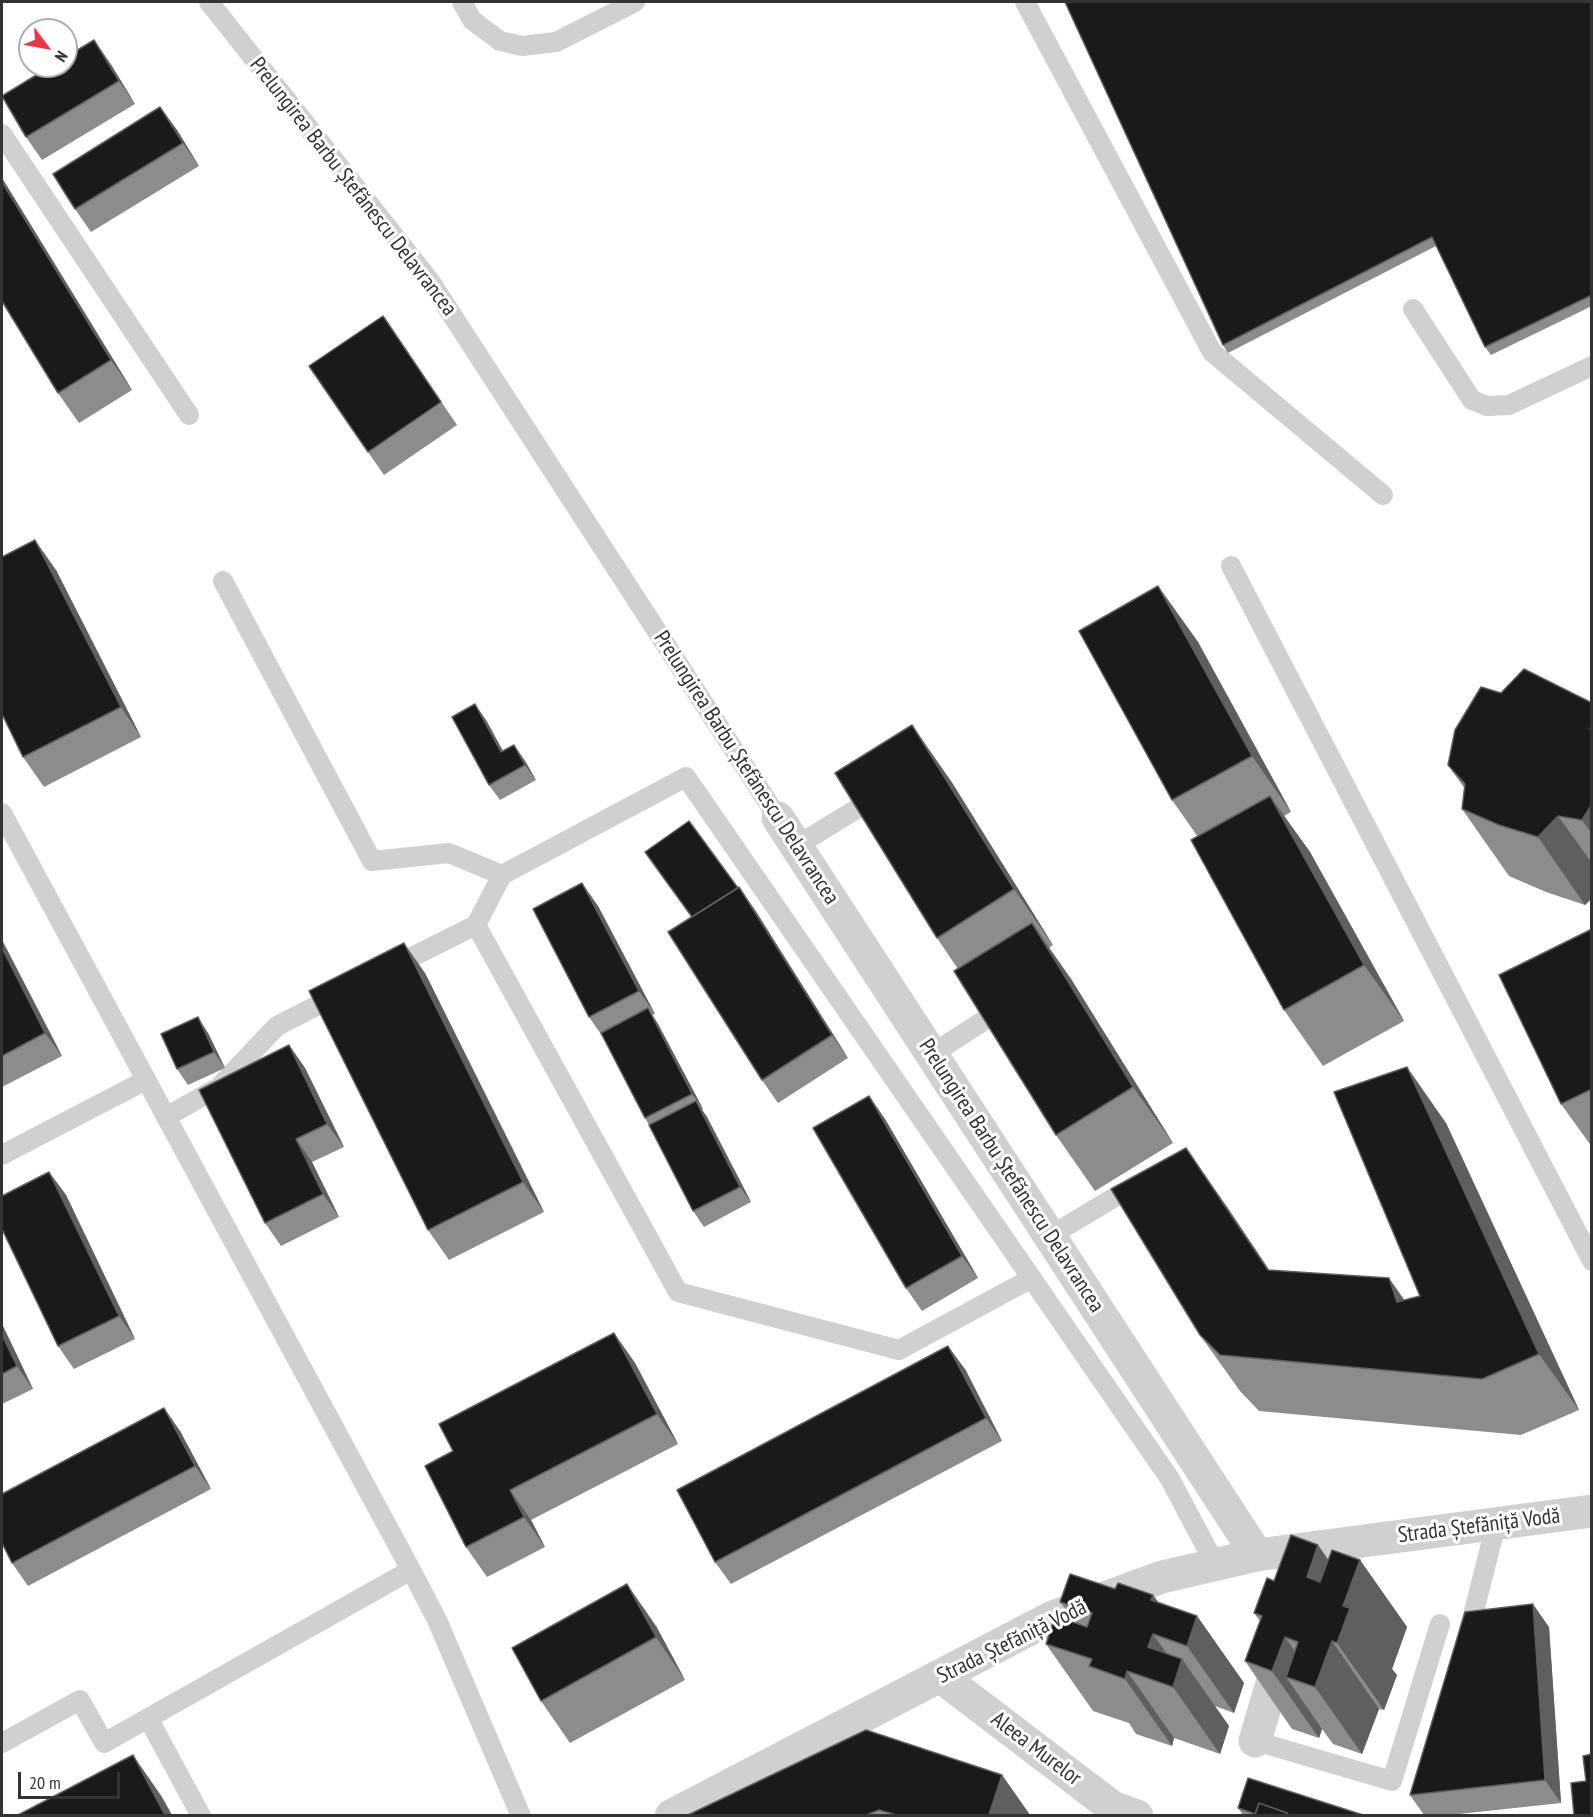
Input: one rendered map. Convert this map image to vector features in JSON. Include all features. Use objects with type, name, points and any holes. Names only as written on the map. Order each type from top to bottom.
[{"type":"street","name":"Prelungirea Barbu Ștefănescu Delavrancea","points":[[778,818],[1257,1555]]},
{"type":"street","name":"Strada Ștefăniță Vodă","points":[[670,1815],[1053,1617],[1162,1577],[1257,1555],[1307,1562],[1496,1524],[1592,1512]]},
{"type":"street","points":[[1255,1741],[1290,1621]]},
{"type":"street","name":"Aleea Murelor","points":[[940,1676],[1112,1807],[1137,1815]]},
{"type":"lane","name":"Prelungirea Barbu Ștefănescu Delavrancea","points":[[209,2],[430,281],[778,818]]},
{"type":"lane","points":[[462,2],[472,20],[500,40],[522,46],[556,42],[635,2]]},
{"type":"lane","points":[[1025,2],[1212,352],[1383,495]]},
{"type":"lane","points":[[2,134],[189,415]]},
{"type":"lane","points":[[1413,309],[1472,400],[1487,406],[1509,405],[1592,366]]},
{"type":"lane","points":[[1231,566],[1592,1261]]},
{"type":"lane","points":[[223,581],[372,861],[449,852],[502,875]]},
{"type":"lane","points":[[166,1117],[219,1087],[277,1026],[476,925],[502,875],[686,777],[1170,1479],[1215,1564]]},
{"type":"lane","points":[[796,846],[883,793]]},
{"type":"lane","points":[[2,813],[437,1620],[521,1815]]},
{"type":"lane","points":[[476,925],[678,1292],[899,1350],[1032,1278]]},
{"type":"lane","points":[[932,1054],[1005,1007]]},
{"type":"lane","points":[[2,1155],[146,1080]]},
{"type":"lane","points":[[1050,1236],[1120,1194]]},
{"type":"lane","points":[[1463,1654],[1496,1524]]},
{"type":"lane","points":[[2,1743],[80,1700],[104,1743],[411,1570]]},
{"type":"lane","points":[[1255,1741],[1392,1782],[1440,1624]]},
{"type":"lane","points":[[148,1718],[201,1815]]},
{"type":"building","points":[[1065,2],[1592,2],[1592,295],[1485,347],[1432,237],[1223,345]]},
{"type":"building","points":[[94,40],[119,81],[26,137],[2,96],[31,78],[78,78],[78,50]]},
{"type":"building","points":[[160,107],[183,143],[75,209],[53,174]]},
{"type":"building","points":[[2,182],[111,360],[58,393],[2,301]]},
{"type":"building","points":[[383,316],[441,402],[368,452],[309,366]]},
{"type":"building","points":[[35,540],[121,707],[23,757],[2,714],[2,557]]},
{"type":"building","points":[[1158,586],[1252,756],[1172,800],[1079,631]]},
{"type":"building","points":[[1524,669],[1592,703],[1590,729],[1592,730],[1592,804],[1582,820],[1558,816],[1538,837],[1499,825],[1462,809],[1465,784],[1448,765],[1455,730],[1481,687],[1501,693]]},
{"type":"building","points":[[475,704],[501,752],[514,745],[525,765],[489,785],[452,717]]},
{"type":"building","points":[[912,725],[1014,889],[937,938],[835,773]]},
{"type":"building","points":[[1270,796],[1364,965],[1284,1010],[1191,840]]},
{"type":"building","points":[[689,821],[738,888],[692,917],[645,852]]},
{"type":"building","points":[[582,883],[639,991],[589,1017],[533,909]]},
{"type":"building","points":[[739,887],[832,1035],[762,1080],[668,932]]},
{"type":"building","points":[[1032,923],[1133,1087],[1056,1135],[954,971]]},
{"type":"building","points":[[1592,929],[1592,1089],[1561,1104],[1499,975]]},
{"type":"building","points":[[404,943],[523,1182],[428,1230],[309,991]]},
{"type":"building","points":[[2,948],[45,1033],[2,1056]]},
{"type":"building","points":[[648,1008],[692,1094],[645,1118],[601,1033]]},
{"type":"building","points":[[198,1017],[214,1052],[177,1069],[161,1034]]},
{"type":"building","points":[[289,1045],[327,1124],[296,1139],[323,1194],[265,1223],[199,1090]]},
{"type":"building","points":[[1407,1067],[1539,1354],[1482,1379],[1220,1355],[1200,1335],[1111,1189],[1186,1148],[1268,1270],[1389,1278],[1397,1302],[1420,1296],[1334,1092]]},
{"type":"building","points":[[869,1096],[962,1256],[906,1288],[813,1128]]},
{"type":"building","points":[[696,1101],[740,1187],[693,1211],[649,1125]]},
{"type":"building","points":[[49,1172],[119,1316],[58,1346],[2,1229],[2,1196]]},
{"type":"building","points":[[614,1333],[657,1414],[510,1490],[524,1517],[466,1547],[425,1466],[453,1451],[439,1424]]},
{"type":"building","points":[[2,1335],[17,1366],[2,1374]]},
{"type":"building","points":[[948,1346],[986,1418],[715,1562],[677,1490]]},
{"type":"building","points":[[164,1408],[195,1466],[12,1563],[2,1543],[2,1494]]},
{"type":"building","points":[[1291,1535],[1318,1545],[1307,1577],[1320,1582],[1332,1550],[1360,1560],[1343,1606],[1350,1608],[1337,1643],[1332,1641],[1315,1687],[1286,1677],[1298,1642],[1285,1637],[1272,1671],[1245,1661],[1262,1616],[1254,1613],[1267,1578],[1274,1581]]},
{"type":"building","points":[[1070,1574],[1115,1589],[1118,1583],[1153,1595],[1151,1600],[1197,1616],[1187,1646],[1153,1634],[1148,1647],[1182,1659],[1173,1687],[1127,1671],[1125,1679],[1089,1666],[1092,1659],[1046,1644],[1055,1616],[1087,1627],[1092,1613],[1060,1602]]},
{"type":"building","points":[[627,1584],[656,1637],[541,1701],[512,1648]]},
{"type":"building","points":[[1533,1604],[1545,1780],[1410,1795],[1465,1612]]},
{"type":"building","points":[[866,1730],[1002,1775],[989,1815],[896,1815],[879,1810],[866,1815],[688,1815]]},
{"type":"building","points":[[1592,1754],[1592,1815],[1574,1815],[1571,1783],[1586,1781],[1583,1756]]},
{"type":"building","points":[[133,1755],[165,1815],[18,1815]]},
{"type":"building","points":[[1248,1778],[1363,1815],[1288,1815],[1259,1803],[1255,1814],[1238,1808]]},
{"type":"building","points":[[1259,1803],[1287,1813],[1286,1815],[1255,1815]]}]
